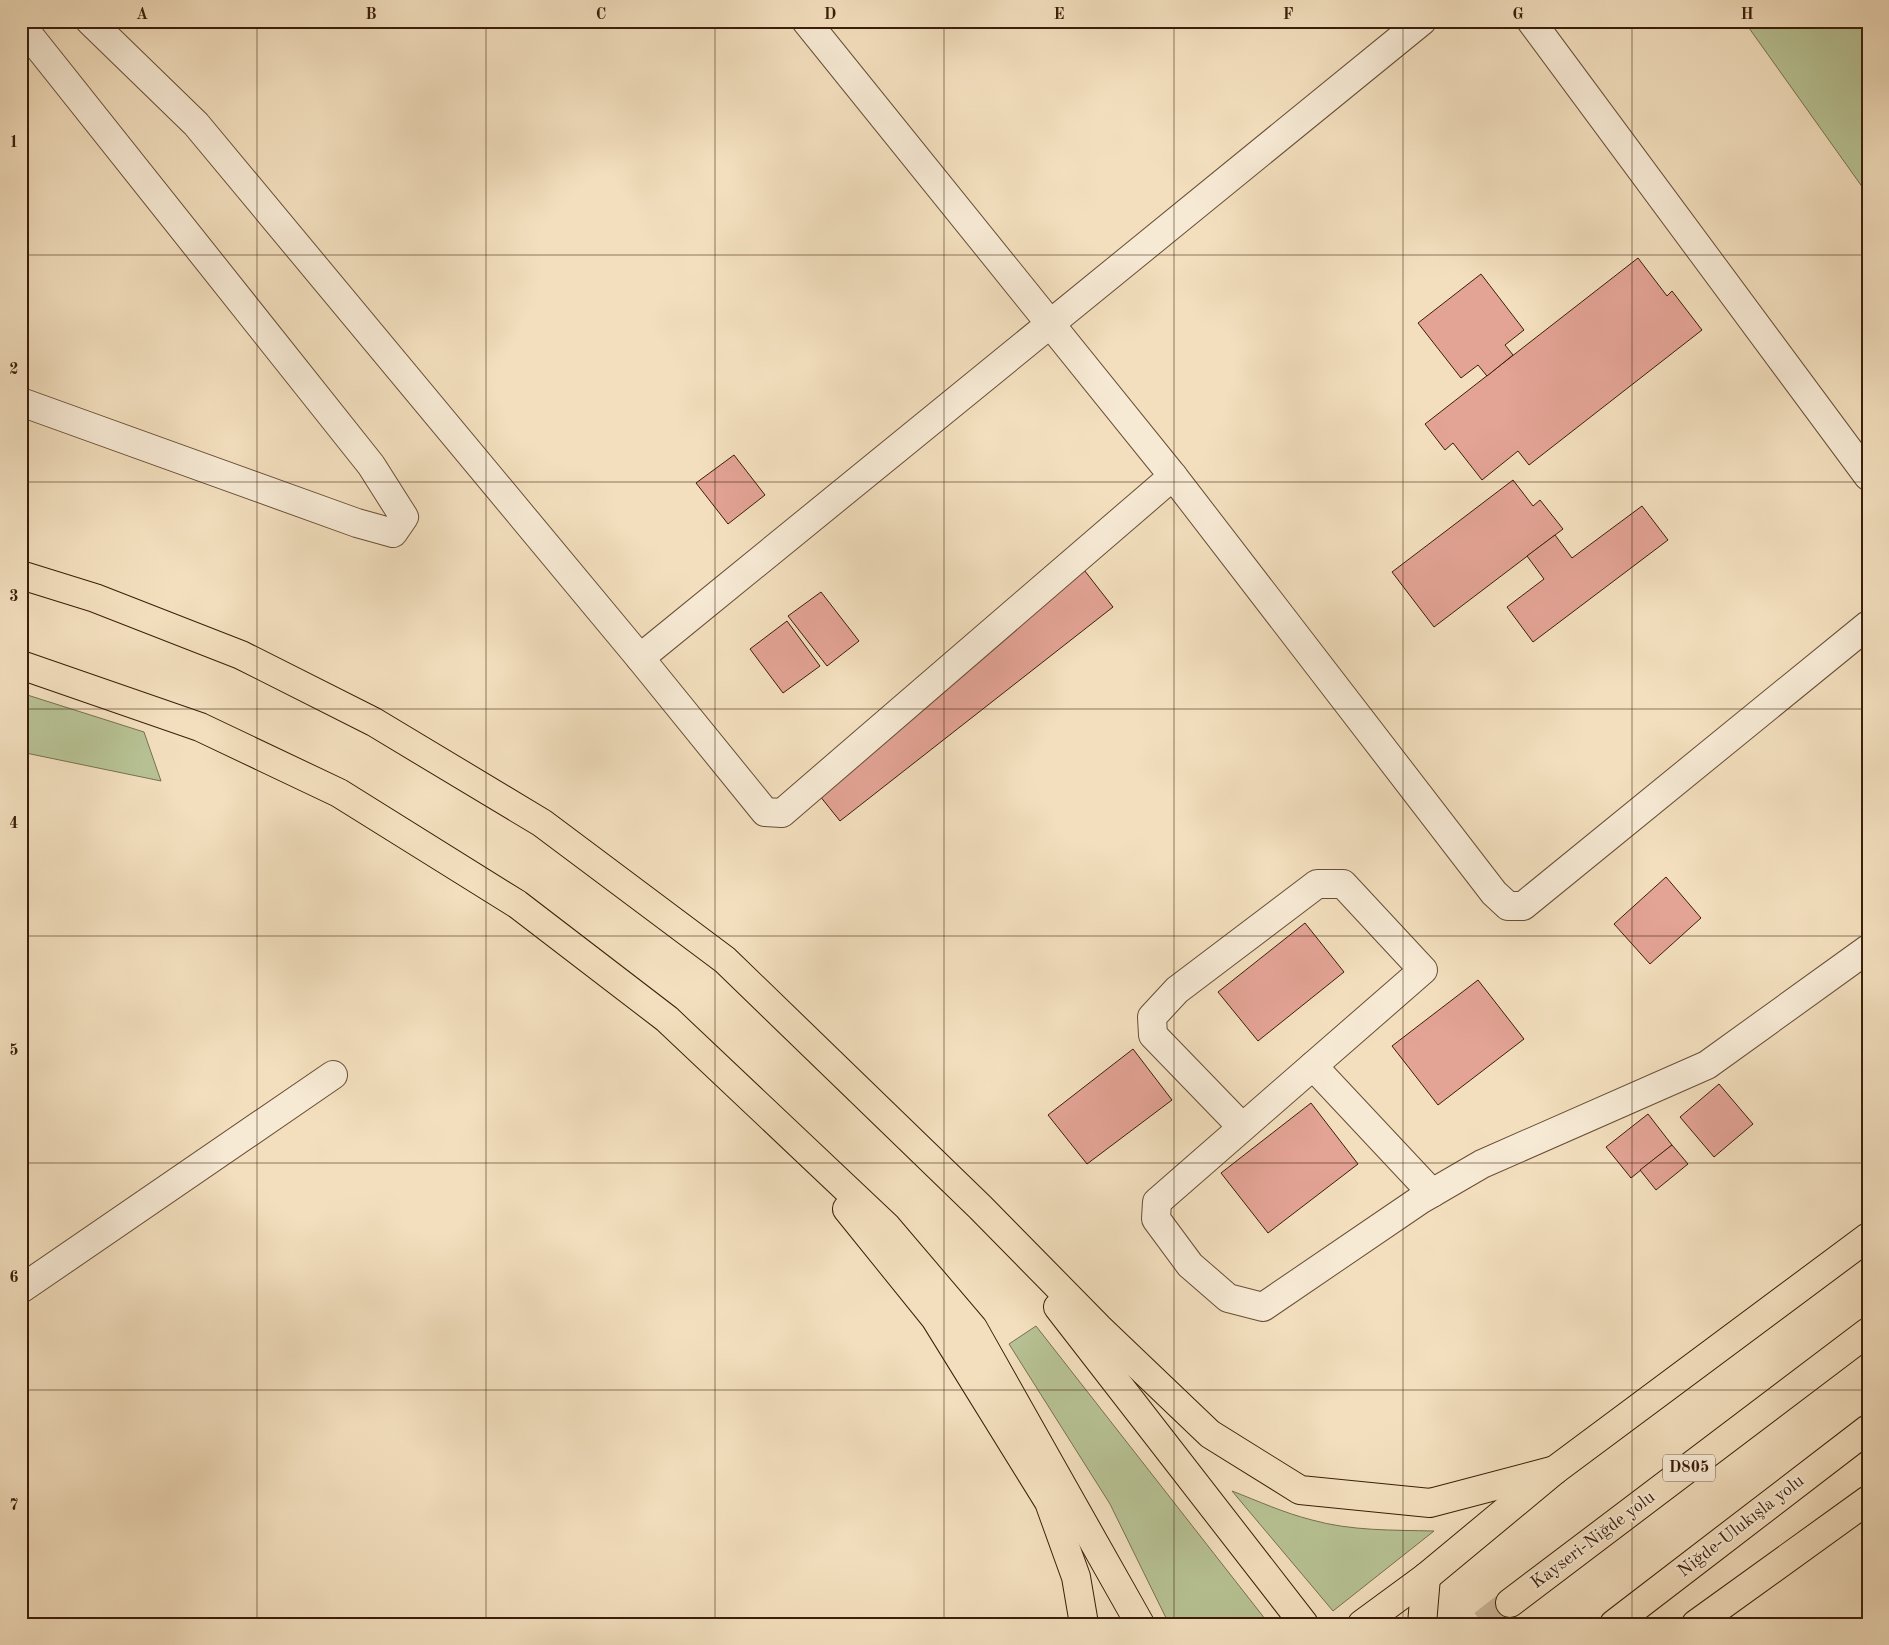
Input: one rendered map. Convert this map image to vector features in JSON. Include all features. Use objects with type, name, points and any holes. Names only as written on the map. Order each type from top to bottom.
[{"type":"highway","points":[[21,575],[95,598],[241,656],[374,722],[542,823],[725,960],[980,1207],[1099,1328],[1210,1434],[1300,1490],[1430,1503],[1554,1470]]},
{"type":"highway","points":[[21,665],[200,727],[339,792],[517,904],[667,1019],[887,1227],[973,1328],[1140,1624]]},
{"type":"highway","points":[[667,1019],[849,1211],[935,1318],[1049,1502],[1076,1577],[1084,1624]]},
{"type":"highway","points":[[980,1207],[1304,1624]]},
{"type":"highway","points":[[1362,1624],[1426,1576],[1554,1470],[1868,1237]]},
{"type":"highway","name":"Kayseri-Niğde yolu","points":[[1510,1603],[1868,1332]]},
{"type":"highway","name":"Niğde-Ulukışla yolu","points":[[1614,1624],[1868,1429]]},
{"type":"highway","points":[[1696,1624],[1868,1500]]},
{"type":"highway","points":[[1422,1624],[1426,1576]]},
{"type":"street","points":[[90,21],[196,124],[640,658],[765,812],[782,814],[1173,476]]},
{"type":"street","points":[[806,21],[1173,476],[1494,892],[1508,906],[1523,906],[1868,625]]},
{"type":"street","points":[[640,658],[1422,21]]},
{"type":"street","points":[[1531,21],[1868,476]]},
{"type":"street","points":[[21,25],[371,465],[404,517],[393,532],[357,524],[21,402]]},
{"type":"street","points":[[1242,1127],[1153,1035],[1152,1017],[1177,990],[1317,884],[1343,884],[1423,970],[1157,1202],[1156,1219],[1190,1265],[1228,1298],[1263,1308],[1432,1193],[1482,1164],[1707,1065],[1868,949]]},
{"type":"street","points":[[1313,1066],[1432,1193]]},
{"type":"street","points":[[21,1288],[333,1075]]},
{"type":"green space","points":[[1744,21],[1868,21],[1868,195]]},
{"type":"green space","points":[[21,693],[144,732],[161,781],[21,752]]},
{"type":"green space","points":[[1036,1326],[1269,1624],[1169,1624],[1110,1504],[1009,1344]]},
{"type":"green space","points":[[1232,1491],[1291,1514],[1327,1524],[1372,1529],[1434,1531],[1333,1611]]},
{"type":"building","points":[[1638,258],[1667,296],[1672,291],[1702,330],[1529,465],[1518,451],[1482,480],[1453,443],[1445,450],[1425,424]]},
{"type":"building","points":[[1481,274],[1524,330],[1505,345],[1513,355],[1487,376],[1478,365],[1461,378],[1418,323]]},
{"type":"building","points":[[734,455],[765,495],[728,524],[696,483]]},
{"type":"building","points":[[1513,480],[1533,506],[1540,500],[1563,529],[1434,627],[1392,572]]},
{"type":"building","points":[[1642,506],[1668,540],[1533,642],[1507,607],[1544,579],[1527,556],[1555,535],[1572,558]]},
{"type":"building","points":[[1081,566],[1113,607],[840,821],[807,780]]},
{"type":"building","points":[[821,592],[859,641],[827,666],[788,616]]},
{"type":"building","points":[[787,621],[820,666],[783,693],[750,649]]},
{"type":"building","points":[[1666,877],[1701,918],[1650,964],[1614,924]]},
{"type":"building","points":[[1305,923],[1344,972],[1258,1041],[1218,992]]},
{"type":"building","points":[[1478,980],[1524,1039],[1438,1105],[1392,1046]]},
{"type":"building","points":[[1133,1049],[1172,1100],[1087,1164],[1048,1115]]},
{"type":"building","points":[[1719,1084],[1753,1124],[1714,1157],[1680,1117]]},
{"type":"building","points":[[1311,1103],[1358,1164],[1268,1233],[1221,1173]]},
{"type":"building","points":[[1648,1114],[1672,1145],[1631,1178],[1606,1147]]},
{"type":"building","points":[[1672,1145],[1688,1164],[1656,1190],[1640,1170]]},
{"type":"tunnel","points":[[1483,1624],[1510,1603]]}]
